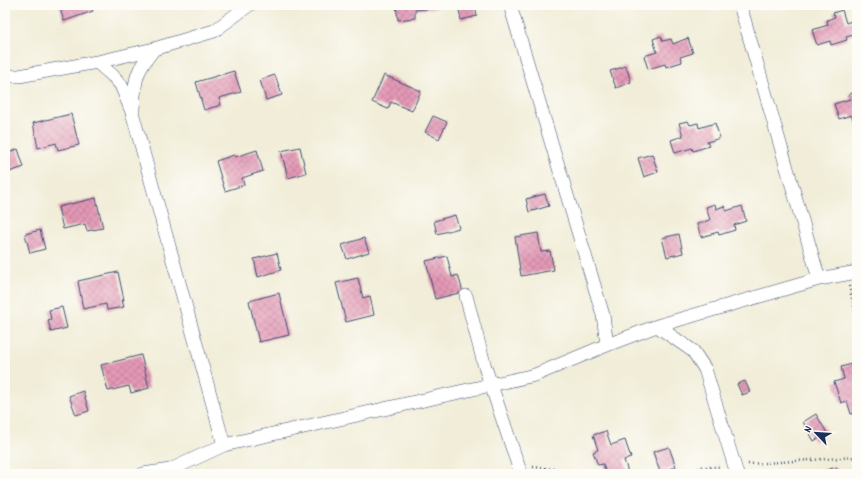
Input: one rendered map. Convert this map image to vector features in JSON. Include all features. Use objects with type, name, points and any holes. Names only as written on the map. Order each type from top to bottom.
[{"type":"street","points":[[5,76],[19,76],[97,62],[154,49],[214,31],[249,5]]},
{"type":"street","points":[[510,5],[603,315],[607,345]]},
{"type":"street","points":[[740,5],[819,280]]},
{"type":"street","points":[[132,112],[137,75],[142,64],[154,49]]},
{"type":"street","points":[[97,62],[121,85],[132,112],[224,445]]},
{"type":"street","points":[[143,474],[169,472],[224,445],[535,375],[657,326],[819,280],[851,273]]},
{"type":"street","points":[[466,296],[485,367],[520,470]]},
{"type":"street","points":[[657,326],[693,351],[705,369],[735,469]]},
{"type":"path","points":[[851,273],[853,298],[857,318]]},
{"type":"path","points":[[683,474],[702,467],[735,469],[857,457]]},
{"type":"path","points":[[520,470],[574,471],[581,474]]},
{"type":"path","points":[[633,474],[644,474]]},
{"type":"building","points":[[59,5],[90,5],[93,11],[64,21]]},
{"type":"building","points":[[396,5],[437,5],[437,8],[415,10],[415,18],[398,20]]},
{"type":"building","points":[[458,5],[475,5],[477,16],[461,20]]},
{"type":"building","points":[[842,10],[846,23],[857,19],[857,34],[846,37],[847,40],[831,45],[830,41],[817,45],[812,30],[828,25],[827,20],[835,17],[833,13]]},
{"type":"building","points":[[5,20],[9,32],[5,33]]},
{"type":"building","points":[[661,36],[663,41],[671,39],[673,44],[688,38],[693,53],[680,57],[682,62],[666,67],[665,64],[648,69],[644,56],[657,52],[653,39]]},
{"type":"building","points":[[626,66],[631,82],[616,88],[610,71]]},
{"type":"building","points":[[234,71],[241,92],[219,98],[221,105],[204,110],[196,82]]},
{"type":"building","points":[[275,75],[282,95],[266,100],[260,80]]},
{"type":"building","points":[[384,75],[421,91],[412,111],[391,102],[388,109],[372,102]]},
{"type":"building","points":[[857,92],[857,118],[853,120],[851,115],[839,119],[834,104],[850,99],[849,94]]},
{"type":"building","points":[[71,114],[79,145],[58,150],[56,143],[38,148],[33,123]]},
{"type":"building","points":[[433,116],[447,122],[439,139],[425,132]]},
{"type":"building","points":[[688,121],[690,125],[698,123],[699,128],[715,123],[720,138],[707,142],[709,146],[693,151],[692,148],[675,153],[671,140],[683,136],[679,123]]},
{"type":"building","points":[[300,147],[306,173],[288,178],[281,151]]},
{"type":"building","points":[[18,149],[24,167],[6,173],[5,154]]},
{"type":"building","points":[[257,150],[263,171],[242,178],[244,185],[225,191],[216,161]]},
{"type":"building","points":[[652,154],[658,172],[644,177],[638,158]]},
{"type":"building","points":[[545,194],[549,206],[529,212],[526,199]]},
{"type":"building","points":[[96,198],[103,228],[87,231],[85,224],[63,229],[58,207]]},
{"type":"building","points":[[715,204],[716,209],[724,206],[726,211],[742,206],[746,221],[734,225],[735,230],[719,235],[718,232],[701,237],[697,224],[710,220],[706,207]]},
{"type":"building","points":[[455,215],[459,228],[437,234],[434,221]]},
{"type":"building","points":[[40,230],[45,249],[30,253],[25,234]]},
{"type":"building","points":[[538,233],[541,252],[550,251],[554,270],[521,276],[515,237]]},
{"type":"building","points":[[679,234],[683,253],[667,257],[662,238]]},
{"type":"building","points":[[364,238],[369,252],[347,259],[342,245]]},
{"type":"building","points":[[277,253],[281,270],[258,277],[254,259]]},
{"type":"building","points":[[447,256],[452,277],[458,275],[463,292],[435,299],[426,261]]},
{"type":"building","points":[[118,272],[124,307],[107,310],[106,304],[83,309],[78,281]]},
{"type":"building","points":[[358,278],[363,298],[370,296],[374,315],[346,322],[336,283]]},
{"type":"building","points":[[279,293],[289,335],[259,342],[249,301]]},
{"type":"building","points":[[62,307],[67,328],[51,332],[48,320],[51,319],[49,310]]},
{"type":"building","points":[[141,355],[149,388],[131,393],[129,386],[108,391],[101,365]]},
{"type":"building","points":[[855,363],[857,371],[857,412],[851,414],[847,401],[841,403],[834,382],[844,379],[841,367]]},
{"type":"building","points":[[745,381],[750,392],[742,395],[737,384]]},
{"type":"building","points":[[83,391],[89,411],[76,415],[69,396]]},
{"type":"building","points":[[816,414],[827,433],[814,441],[803,422]]},
{"type":"building","points":[[606,431],[611,445],[625,440],[631,458],[624,460],[628,472],[621,474],[606,474],[603,464],[598,465],[593,452],[598,450],[593,435]]},
{"type":"building","points":[[669,447],[676,467],[660,472],[653,452]]},
{"type":"building","points":[[836,467],[838,474],[824,474],[823,471]]}]
